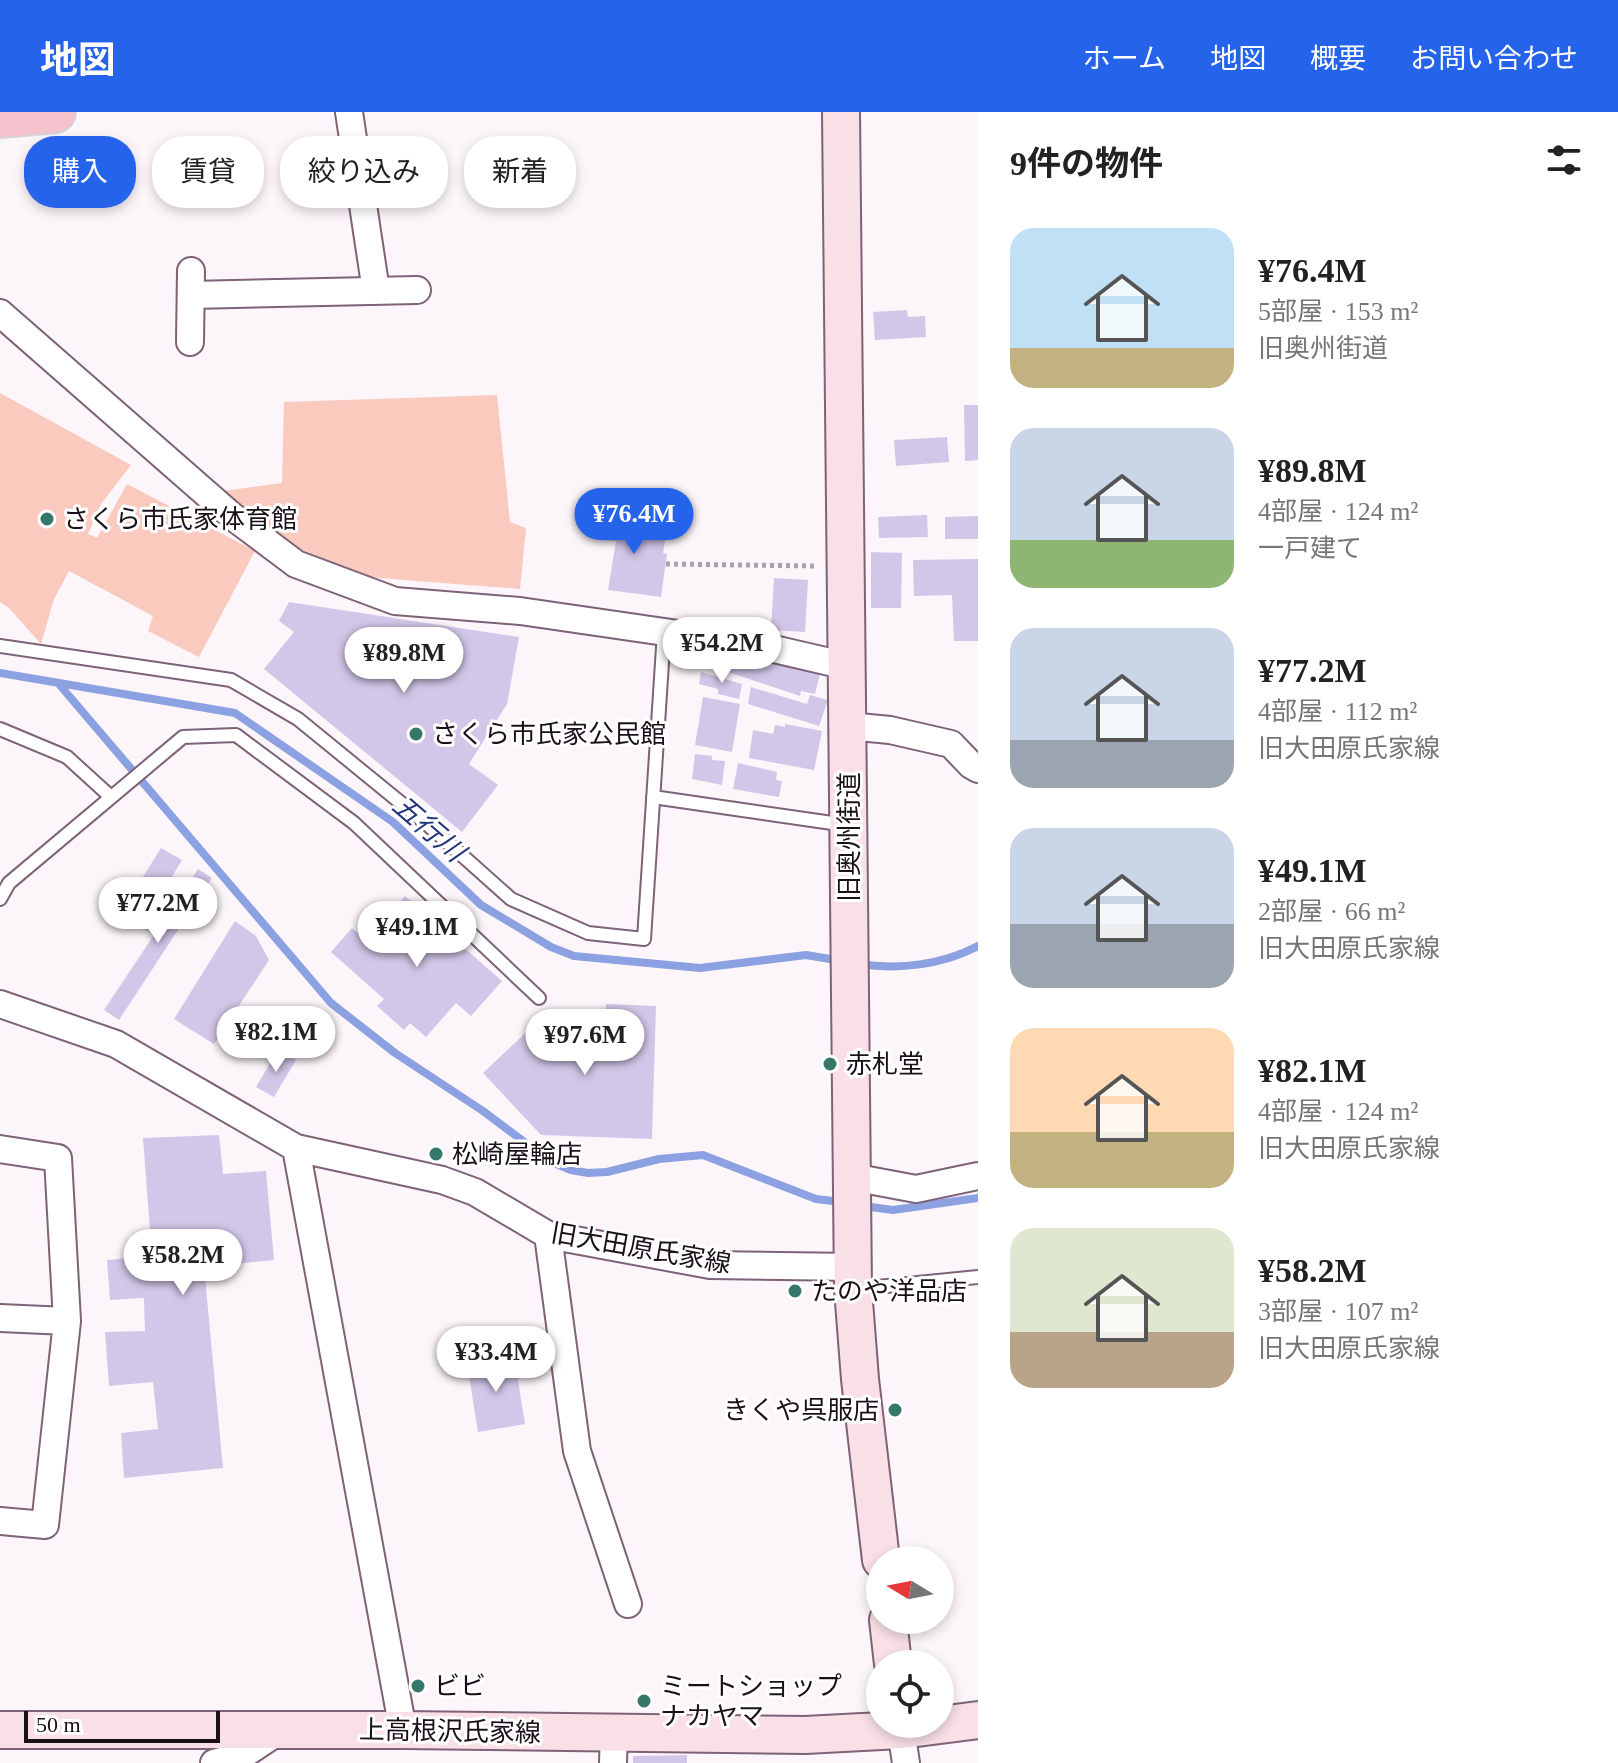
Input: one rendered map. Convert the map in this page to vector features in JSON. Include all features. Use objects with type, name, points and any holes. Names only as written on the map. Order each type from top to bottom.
[{"type":"main road","points":[[0,117],[55,112]]},
{"type":"street","points":[[349,112],[376,291]]},
{"type":"street","name":"旧奥州街道","points":[[841,112],[853,1278],[860,1379],[879,1546]]},
{"type":"street","points":[[190,342],[191,283],[417,290]]},
{"type":"street","points":[[0,313],[232,516],[296,564],[395,601],[520,611],[761,646],[847,666]]},
{"type":"street","points":[[848,726],[890,730],[951,744],[978,769]]},
{"type":"street","name":"旧大田原氏家線","points":[[0,1004],[116,1044],[296,1148],[442,1180],[475,1192],[548,1235],[710,1265],[853,1278]]},
{"type":"street","points":[[296,1148],[403,1730]]},
{"type":"street","points":[[0,1149],[58,1158],[67,1321],[45,1525],[0,1521]]},
{"type":"street","points":[[852,1177],[916,1189],[978,1176]]},
{"type":"street","points":[[548,1235],[577,1451],[628,1604]]},
{"type":"street","points":[[0,1318],[67,1321]]},
{"type":"street","name":"上高根沢氏家線","points":[[0,1730],[403,1730],[614,1748],[805,1735],[902,1739],[978,1720]]},
{"type":"street","points":[[214,1763],[243,1755],[282,1729]]},
{"type":"lane","points":[[0,646],[231,680],[298,719],[428,825],[511,899],[588,933],[644,939],[664,632]]},
{"type":"lane","points":[[0,729],[67,757],[111,797]]},
{"type":"lane","points":[[0,899],[9,883],[183,737],[236,735],[354,823],[539,998]]},
{"type":"lane","points":[[653,797],[849,826]]},
{"type":"lane","points":[[853,1278],[978,1277]]},
{"type":"path","points":[[666,564],[819,566]]},
{"type":"shaded area","name":"さくら市氏家体育館","points":[[0,393],[131,465],[101,504],[88,534],[97,538],[127,484],[255,551],[199,657],[148,631],[153,616],[69,571],[54,599],[41,644],[0,602]]},
{"type":"shaded area","points":[[497,395],[510,522],[526,528],[520,589],[354,576],[322,558],[275,539],[216,492],[282,483],[284,402]]},
{"type":"building","points":[[907,310],[908,317],[925,316],[926,337],[875,340],[873,312]]},
{"type":"building","points":[[964,405],[978,405],[978,460],[965,461]]},
{"type":"building","points":[[947,437],[949,462],[896,466],[894,440]]},
{"type":"building","points":[[599,503],[617,503],[618,535],[629,538],[632,526],[667,530],[661,597],[608,590],[616,541],[600,540]]},
{"type":"building","points":[[927,515],[928,537],[879,538],[878,517]]},
{"type":"building","points":[[978,516],[978,539],[945,539],[945,517]]},
{"type":"building","points":[[871,552],[902,553],[901,608],[871,608]]},
{"type":"building","points":[[978,559],[978,641],[954,641],[952,595],[914,596],[913,560]]},
{"type":"building","points":[[774,578],[808,580],[805,632],[771,630]]},
{"type":"building","name":"さくら市氏家公民館","points":[[289,602],[519,637],[507,704],[469,764],[498,785],[462,832],[264,669],[294,632],[279,621]]},
{"type":"building","points":[[725,645],[821,670],[815,694],[801,691],[800,696],[722,670]]},
{"type":"building","points":[[704,653],[715,654],[713,669],[702,668]]},
{"type":"building","points":[[701,672],[742,684],[739,699],[718,694],[718,689],[699,684]]},
{"type":"building","points":[[751,687],[807,704],[810,695],[828,700],[819,726],[748,704]]},
{"type":"building","points":[[703,697],[740,704],[732,752],[695,745]]},
{"type":"building","points":[[785,724],[822,731],[814,770],[749,758],[753,730],[773,734],[775,725],[785,727]]},
{"type":"building","points":[[695,754],[725,761],[722,785],[692,779]]},
{"type":"building","points":[[738,763],[777,772],[776,780],[782,781],[779,797],[733,789]]},
{"type":"building","points":[[161,848],[182,860],[162,893],[141,880]]},
{"type":"building","points":[[198,869],[212,878],[119,1020],[104,1010]]},
{"type":"building","points":[[133,894],[159,911],[147,931],[121,914]]},
{"type":"building","points":[[405,896],[502,981],[471,1016],[456,1003],[426,1037],[410,1023],[404,1030],[377,1006],[384,999],[331,952],[352,928],[367,940]]},
{"type":"building","points":[[235,921],[256,936],[269,960],[214,1044],[174,1019]]},
{"type":"building","points":[[606,1004],[656,1006],[652,1139],[541,1135],[483,1073],[537,1022],[561,1049],[589,1050],[568,1028],[583,1013],[604,1034]]},
{"type":"building","points":[[304,1012],[324,1024],[306,1055],[286,1043]]},
{"type":"building","points":[[278,1050],[296,1060],[274,1097],[256,1087]]},
{"type":"building","points":[[219,1135],[223,1174],[266,1171],[274,1260],[204,1267],[223,1468],[124,1478],[121,1433],[158,1429],[153,1382],[109,1386],[105,1332],[145,1331],[144,1298],[110,1300],[107,1260],[152,1256],[143,1138]]},
{"type":"building","points":[[514,1355],[525,1424],[478,1432],[467,1363]]},
{"type":"building","points":[[687,1755],[687,1763],[633,1763],[633,1756]]},
{"type":"waterway","name":"五行川","points":[[0,673],[235,713],[393,822],[481,905],[551,947],[574,956],[700,968],[806,955],[842,961]]},
{"type":"waterway","points":[[58,683],[331,1003],[395,1053],[483,1111],[551,1162],[588,1173],[607,1172],[659,1159],[703,1155],[816,1199],[842,1202]]},
{"type":"waterway","name":"五行川","points":[[859,964],[889,966],[935,962],[978,946]]},
{"type":"waterway","points":[[863,1206],[893,1210],[978,1198]]},
{"type":"place","name":"さくら市氏家体育館","points":[[47,519]]},
{"type":"place","name":"さくら市氏家公民館","points":[[416,734]]},
{"type":"place","name":"赤札堂","points":[[830,1064]]},
{"type":"place","name":"松崎屋輪店","points":[[436,1154]]},
{"type":"place","name":"たのや洋品店","points":[[795,1291]]},
{"type":"place","name":"きくや呉服店","points":[[895,1410]]},
{"type":"place","name":"ビビ","points":[[418,1686]]},
{"type":"place","name":"ミートショップ ナカヤマ","points":[[644,1701]]}]
